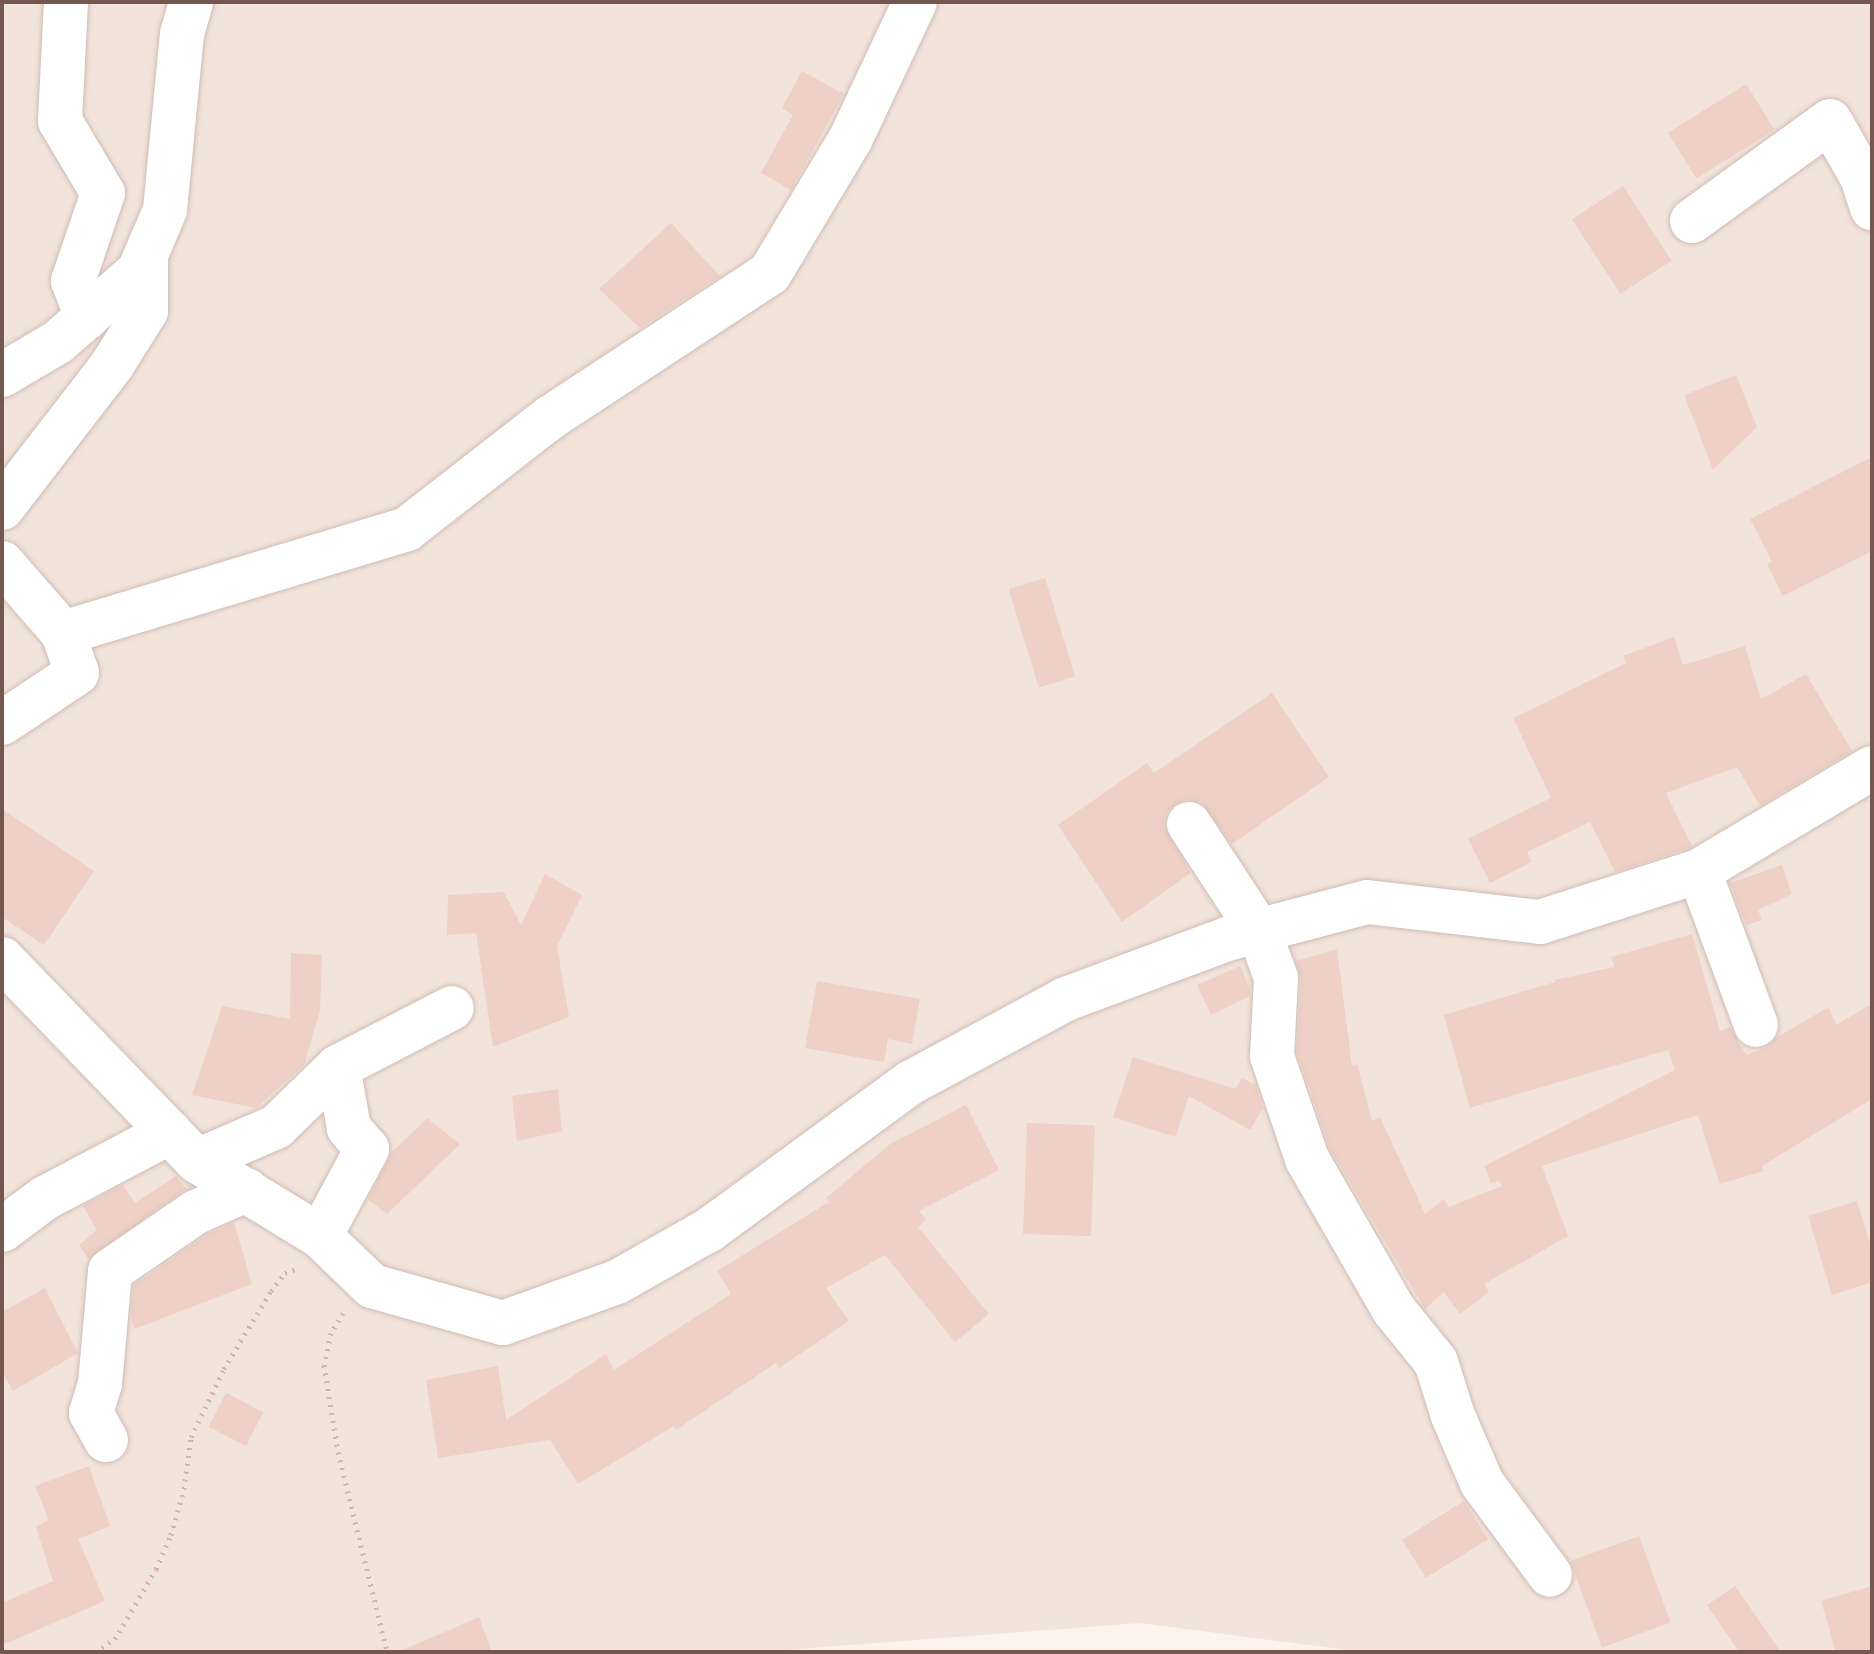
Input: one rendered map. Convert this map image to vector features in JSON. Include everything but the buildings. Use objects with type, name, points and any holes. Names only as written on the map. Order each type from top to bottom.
[{"type":"street","points":[[66,2],[60,121],[103,193],[73,281],[87,317]]},
{"type":"street","points":[[2,375],[58,342],[139,271],[165,210],[182,34],[191,2]]},
{"type":"street","points":[[63,633],[407,529],[551,417],[770,273],[851,138],[915,2]]},
{"type":"street","points":[[1692,221],[1830,121],[1862,177],[1872,208]]},
{"type":"street","points":[[2,508],[112,365],[146,311],[146,255]]},
{"type":"street","points":[[2,563],[63,633],[77,673],[2,723]]},
{"type":"street","points":[[2,959],[183,1146],[341,1256],[372,1286],[503,1323],[617,1282],[709,1230],[910,1083],[1066,999],[1227,939],[1367,902],[1540,922],[1699,871],[1872,768]]},
{"type":"street","points":[[1189,824],[1259,931],[1276,978],[1272,1056],[1307,1159],[1394,1310],[1436,1362],[1453,1416],[1482,1483],[1550,1575]]},
{"type":"street","points":[[1699,871],[1756,1025]]},
{"type":"street","points":[[2,1230],[45,1198],[183,1146],[276,1127],[338,1067],[452,1008]]},
{"type":"street","points":[[338,1067],[349,1128],[367,1149],[341,1256]]},
{"type":"street","points":[[106,1440],[91,1413],[100,1384],[110,1271],[196,1212],[246,1190]]},
{"type":"path","points":[[95,1652],[115,1639],[156,1569],[171,1535],[184,1489],[191,1437],[224,1369],[271,1291],[285,1273],[341,1256],[324,1365],[338,1452],[387,1652]]},
{"type":"shaded area","points":[[2,2],[1872,2],[1872,1652],[1363,1652],[1140,1623],[759,1652],[2,1652]]}]
